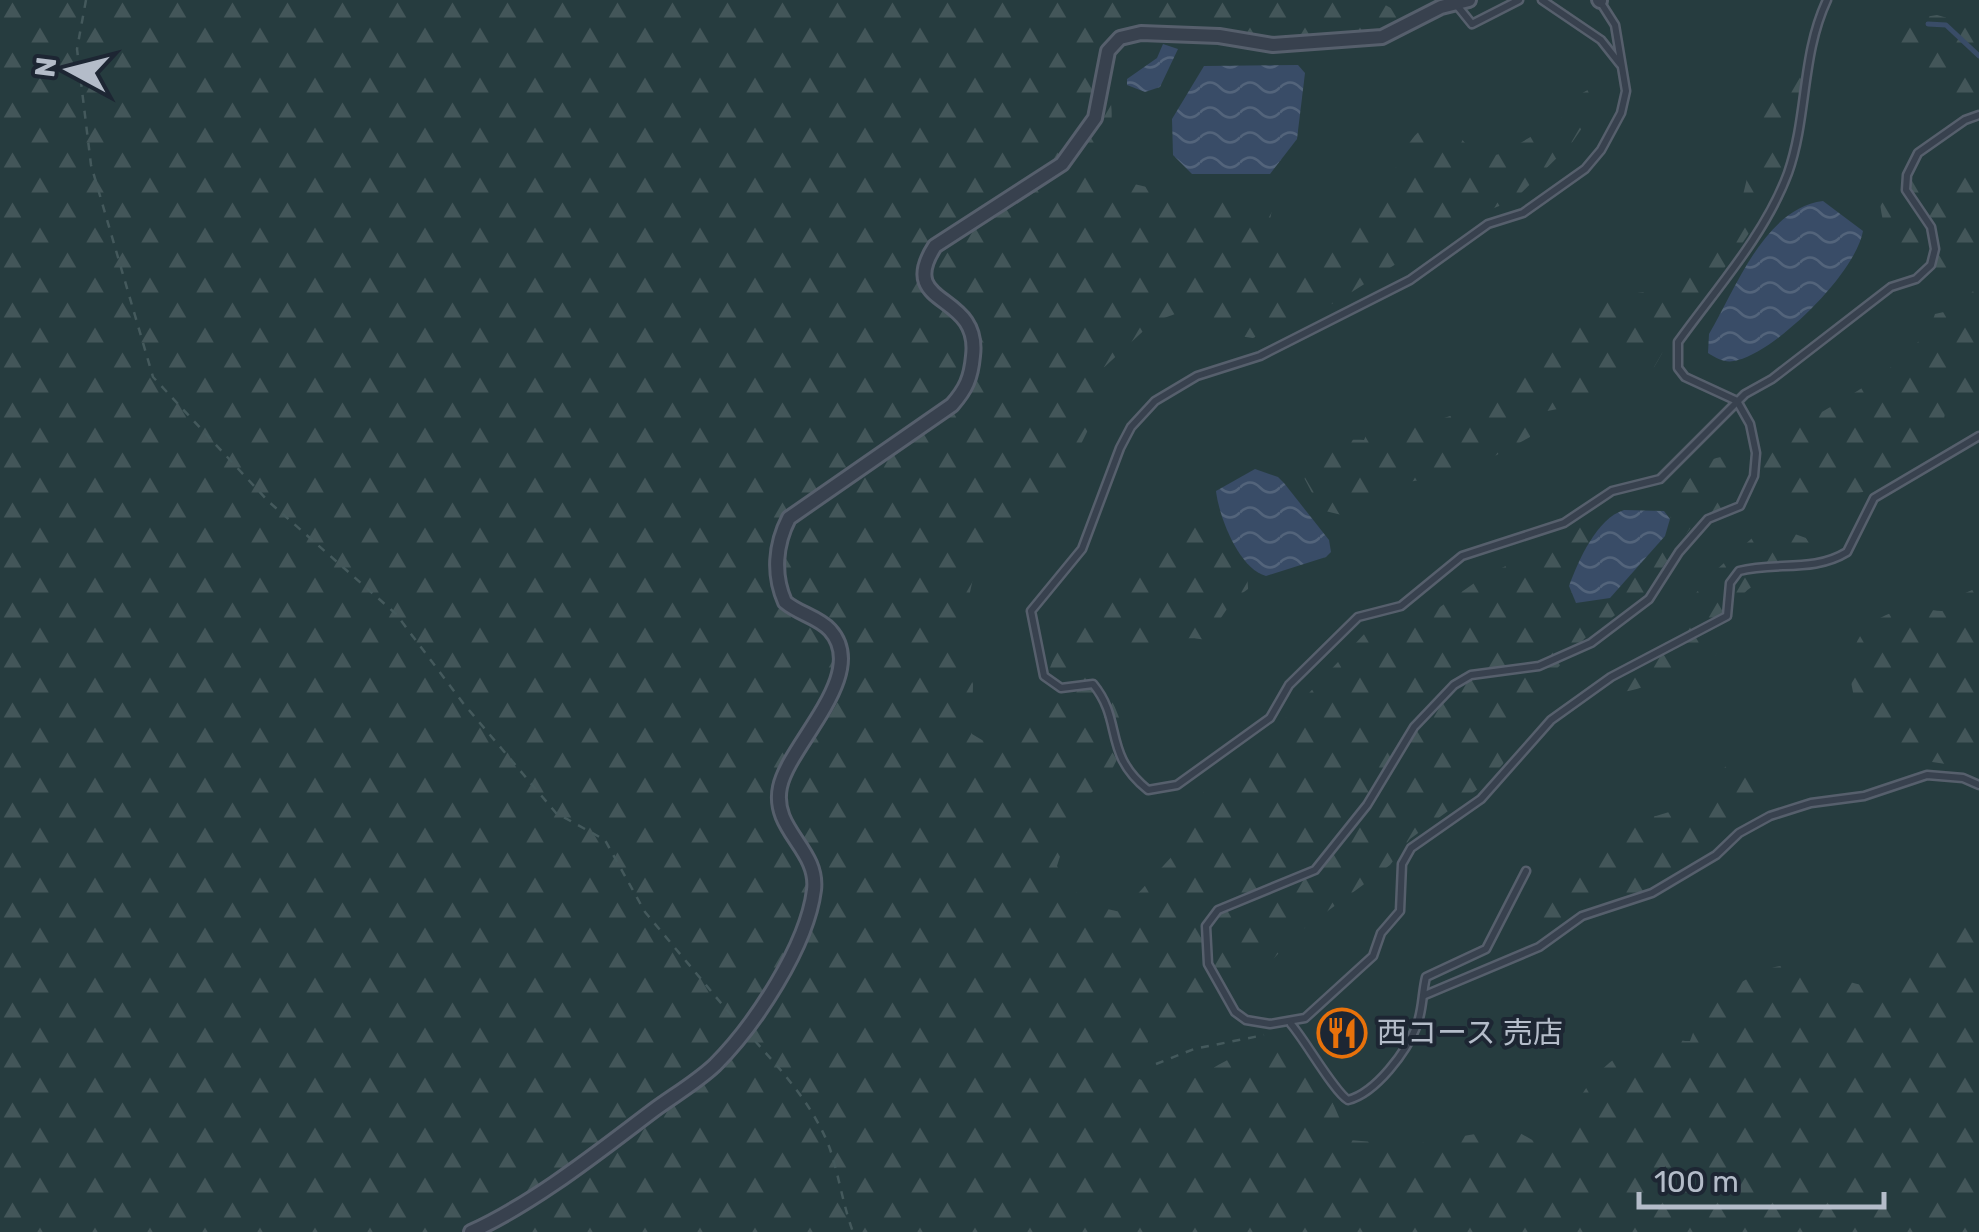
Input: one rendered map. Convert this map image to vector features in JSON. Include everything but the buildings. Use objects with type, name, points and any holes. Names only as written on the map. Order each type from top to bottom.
[{"type":"street","points":[[472,1232],[622,1134],[715,1065],[790,964],[807,926],[814,888],[813,864],[789,833],[779,792],[839,674],[834,636],[822,624],[796,612],[778,586],[780,542],[789,518],[952,405],[964,392],[970,379],[976,334],[967,318],[927,286],[925,262],[936,246],[1062,164],[1095,118],[1108,51],[1120,38],[1141,32],[1219,36],[1274,45],[1382,37],[1459,2]]},
{"type":"lane","points":[[1459,2],[1472,24],[1519,0]]},
{"type":"lane","points":[[1542,0],[1601,40],[1623,70]]},
{"type":"lane","points":[[1031,611],[1082,549],[1126,437],[1155,401],[1197,376],[1260,356],[1410,280],[1488,224],[1512,218],[1538,202],[1584,169],[1602,150],[1625,101],[1615,26],[1601,0]]},
{"type":"lane","points":[[1827,0],[1811,45],[1805,108],[1781,189],[1754,235],[1678,342],[1678,368],[1686,377],[1737,401],[1754,435],[1756,453],[1749,494],[1733,512],[1708,519],[1692,534],[1650,599],[1592,643],[1539,666],[1471,675],[1454,686],[1414,728],[1367,805],[1315,870],[1218,910],[1206,926],[1208,964],[1235,1012],[1246,1020],[1291,1024],[1304,1018],[1373,956],[1381,933],[1400,910],[1402,864],[1411,848],[1481,799],[1541,727],[1611,677],[1727,616],[1731,612],[1730,583],[1739,571],[1768,566],[1806,567],[1847,552],[1868,506],[1882,491],[1979,436]]},
{"type":"lane","points":[[1024,601],[1031,611],[1044,676],[1061,688],[1093,684],[1110,711],[1117,754],[1124,768],[1148,790],[1160,791],[1198,772],[1270,718],[1289,685],[1358,616],[1400,606],[1462,556],[1564,523],[1612,492],[1660,479],[1737,401],[1774,383],[1896,284],[1917,283],[1931,265],[1936,250],[1931,227],[1906,190],[1907,175],[1918,153],[1964,120],[1979,115]]},
{"type":"lane","points":[[1424,995],[1539,947],[1582,916],[1685,876],[1716,856],[1738,834],[1770,816],[1810,803],[1864,796],[1927,775],[1964,778],[1979,785]]},
{"type":"lane","points":[[1291,1024],[1318,1056],[1338,1094],[1348,1100],[1361,1096],[1408,1043],[1426,977],[1486,949],[1526,871]]},
{"type":"path","points":[[86,0],[77,49],[90,165],[153,377],[268,501],[396,614],[463,703],[556,814],[605,840],[645,912],[782,1070],[815,1118],[830,1149],[853,1232]]},
{"type":"path","points":[[1156,1064],[1194,1049],[1277,1030],[1299,1033]]},
{"type":"green space","points":[[0,0],[1376,0],[1400,13],[1394,25],[1333,38],[1269,38],[1144,17],[1109,44],[1093,70],[1089,82],[1109,93],[1112,114],[1107,140],[1094,166],[1096,175],[1168,192],[1274,200],[1267,234],[1270,247],[1315,243],[1358,222],[1380,201],[1406,148],[1427,126],[1440,124],[1454,131],[1476,154],[1497,155],[1560,119],[1577,97],[1593,88],[1604,96],[1571,144],[1514,200],[1467,219],[1336,302],[1253,338],[1231,335],[1178,313],[1153,322],[1098,373],[1088,430],[1066,474],[976,565],[958,646],[973,684],[972,734],[982,740],[1001,742],[1016,736],[1033,710],[1067,625],[1110,580],[1193,514],[1208,513],[1240,559],[1248,589],[1233,600],[1206,640],[1187,638],[1150,649],[1111,637],[1101,661],[1100,669],[1127,740],[1108,777],[1075,808],[1057,866],[1083,898],[1121,912],[1175,853],[1179,804],[1193,800],[1239,768],[1367,631],[1417,623],[1483,577],[1564,538],[1579,524],[1592,522],[1589,544],[1577,563],[1665,536],[1681,492],[1700,467],[1726,457],[1742,460],[1742,477],[1725,509],[1694,523],[1644,593],[1585,638],[1539,688],[1503,764],[1482,786],[1410,839],[1390,865],[1302,930],[1265,967],[1154,1031],[1136,1064],[1139,1079],[1175,1084],[1246,1052],[1275,1049],[1295,1053],[1332,1101],[1349,1140],[1410,1145],[1511,1128],[1534,1141],[1560,1136],[1586,1088],[1609,1063],[1640,1044],[1659,1038],[1690,1041],[1704,1003],[1757,974],[1775,967],[1799,967],[1854,983],[1882,986],[1939,919],[1979,923],[1979,1232],[0,1232]]},
{"type":"green space","points":[[1141,0],[1979,0],[1979,1009],[1422,1232],[1228,1232],[882,713],[1071,76]]},
{"type":"green space","points":[[1937,15],[1961,22],[1979,19],[1979,101],[1950,100],[1931,86],[1928,73],[1910,64],[1902,52],[1902,37],[1912,19]]},
{"type":"green space","points":[[1802,70],[1800,108],[1780,177],[1745,239],[1675,331],[1651,372],[1603,379],[1570,412],[1563,408],[1542,412],[1530,420],[1530,437],[1467,471],[1377,488],[1346,516],[1321,510],[1300,470],[1319,449],[1345,440],[1364,440],[1369,429],[1426,424],[1465,411],[1579,303],[1649,291],[1675,277],[1686,260],[1722,229],[1743,195],[1767,95],[1790,71]]},
{"type":"green space","points":[[1979,169],[1979,403],[1945,413],[1937,439],[1912,455],[1901,476],[1886,485],[1831,498],[1759,501],[1757,433],[1802,422],[1858,391],[1914,346],[1935,314],[1957,309],[1974,290],[1960,265],[1936,275],[1898,250],[1885,228],[1879,183],[1895,170],[1945,178]]},
{"type":"green space","points":[[1775,527],[1806,538],[1813,548],[1811,560],[1746,591],[1721,645],[1701,673],[1690,674],[1681,664],[1638,689],[1607,690],[1607,682],[1641,657],[1715,571],[1759,532]]},
{"type":"green space","points":[[1979,587],[1979,769],[1899,757],[1891,730],[1883,734],[1868,728],[1859,710],[1851,674],[1858,640],[1884,616],[1905,609],[1945,611],[1963,594]]},
{"type":"green space","points":[[1747,748],[1761,754],[1760,766],[1747,772],[1754,779],[1768,779],[1775,795],[1770,801],[1758,799],[1750,816],[1725,845],[1693,868],[1641,893],[1583,912],[1548,930],[1527,930],[1527,923],[1536,917],[1534,895],[1553,877],[1566,875],[1605,824],[1629,814],[1656,816],[1702,802],[1711,796],[1723,769]]},
{"type":"water","points":[[1163,44],[1178,49],[1160,87],[1145,92],[1127,85],[1127,79],[1157,58]]},
{"type":"water","points":[[1298,65],[1305,73],[1297,139],[1270,174],[1192,174],[1173,155],[1172,119],[1204,66]]},
{"type":"water","points":[[1823,201],[1863,231],[1857,248],[1831,287],[1794,325],[1755,353],[1730,361],[1708,353],[1709,334],[1754,253],[1785,218]]},
{"type":"water","points":[[1255,469],[1284,483],[1329,540],[1331,552],[1326,557],[1266,576],[1247,563],[1226,527],[1216,491]]},
{"type":"water","points":[[1624,510],[1664,511],[1670,519],[1665,536],[1610,598],[1576,603],[1569,586],[1583,553],[1605,522]]},
{"type":"waterway","points":[[1928,24],[1946,25],[1979,56]]},
{"type":"place","name":"西コース 売店","points":[[1342,1033]]}]
